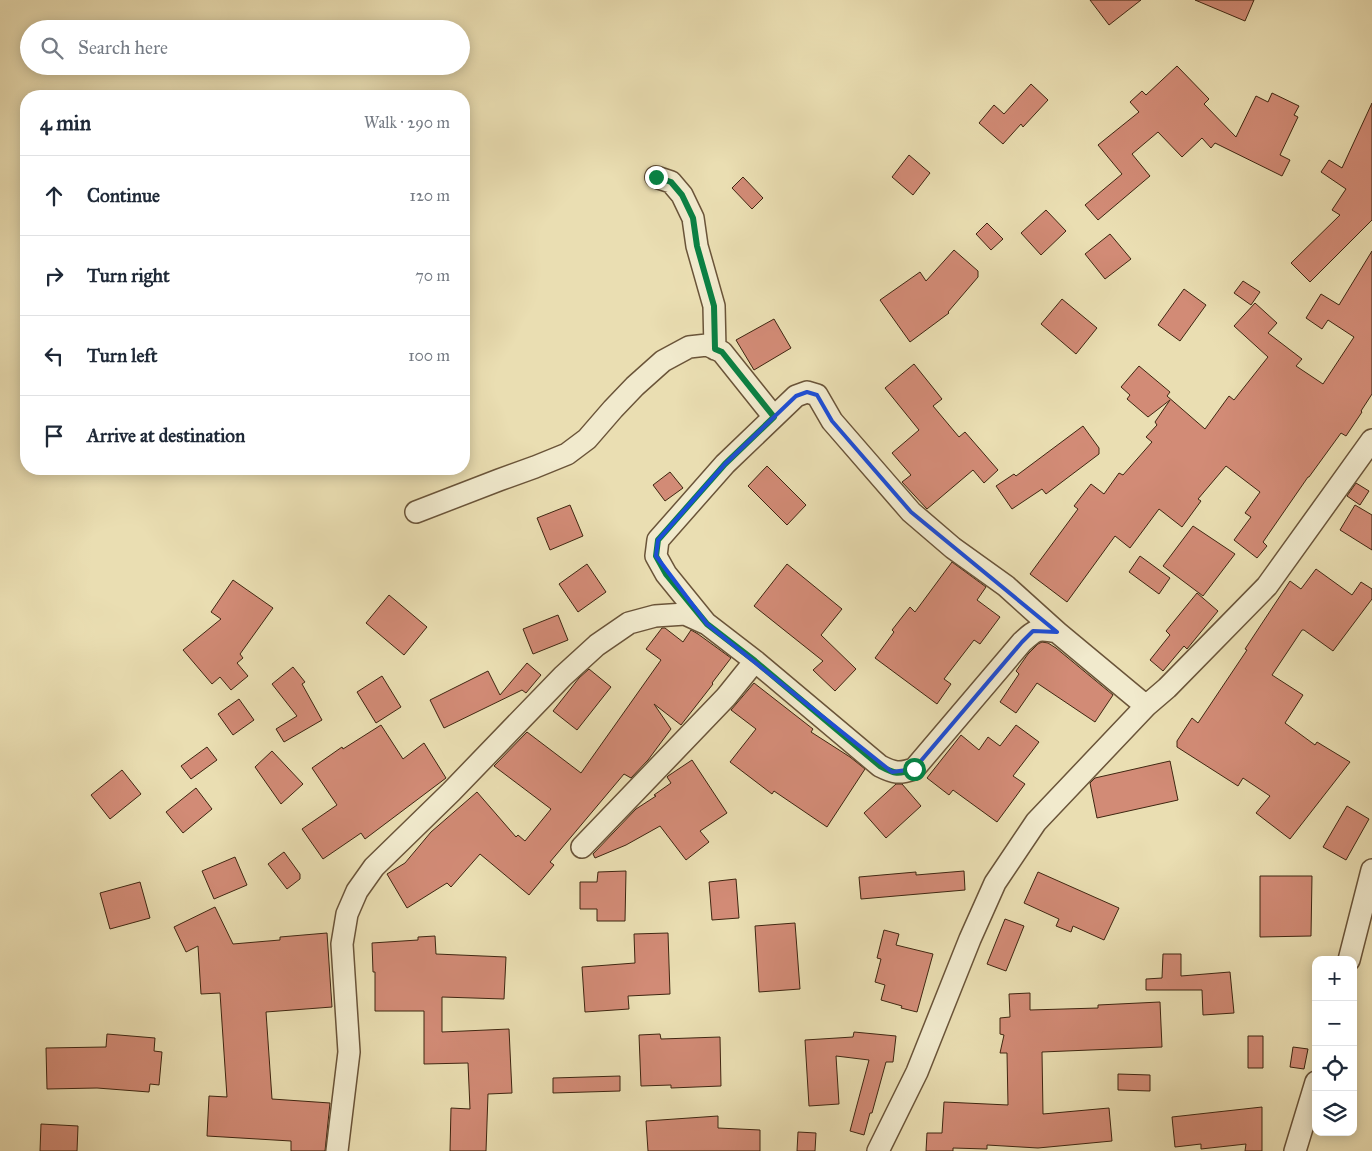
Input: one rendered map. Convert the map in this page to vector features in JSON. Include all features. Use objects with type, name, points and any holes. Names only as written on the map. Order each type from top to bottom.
[{"type":"street","points":[[656,177],[671,182],[682,195],[693,218],[697,246],[714,306],[715,349]]},
{"type":"street","points":[[416,512],[566,454],[587,439],[630,391],[663,361],[689,347],[707,345],[722,352],[774,417]]},
{"type":"street","points":[[1057,632],[1043,629],[1033,631],[914,769],[904,773],[892,772],[880,766],[755,661],[707,624],[666,574],[656,556],[658,540],[725,464],[796,396],[807,392],[817,395],[832,421],[911,512],[953,548],[1006,586],[1057,632],[1146,706]]},
{"type":"street","points":[[878,1151],[917,1072],[970,939],[995,883],[1036,822],[1146,706],[1167,688],[1267,586],[1372,440]]},
{"type":"street","points":[[337,1151],[349,1052],[342,944],[347,914],[356,890],[374,867],[451,792],[563,676],[598,644],[629,623],[655,616],[685,614],[707,624]]},
{"type":"street","points":[[582,847],[726,697],[755,661]]},
{"type":"street","points":[[1350,956],[1372,870]]},
{"type":"street","points":[[1295,1151],[1313,1091]]},
{"type":"highlighted area","points":[[807,392],[817,395],[832,421],[911,512],[1057,632],[1033,631],[914,769],[892,772],[707,624],[656,556],[658,540],[725,464],[796,396]]},
{"type":"building","points":[[1090,0],[1141,0],[1109,25]]},
{"type":"building","points":[[1195,0],[1254,0],[1245,21]]},
{"type":"building","points":[[1177,66],[1209,99],[1204,104],[1236,137],[1256,96],[1268,102],[1272,93],[1299,106],[1294,115],[1298,117],[1280,155],[1290,160],[1282,176],[1215,143],[1211,148],[1202,138],[1182,157],[1158,132],[1132,154],[1150,176],[1098,220],[1085,205],[1122,174],[1098,145],[1139,112],[1130,102],[1142,91],[1146,95]]},
{"type":"building","points":[[1031,84],[1048,100],[1023,127],[1021,124],[1003,144],[979,123],[994,105],[1004,114]]},
{"type":"building","points":[[1372,103],[1372,220],[1310,282],[1291,263],[1340,215],[1332,210],[1346,189],[1321,172],[1329,160],[1342,168]]},
{"type":"building","points":[[909,155],[930,173],[913,195],[892,177]]},
{"type":"building","points":[[743,177],[763,198],[752,209],[732,188]]},
{"type":"building","points":[[1046,210],[1066,231],[1041,255],[1021,233]]},
{"type":"building","points":[[987,223],[1003,239],[991,250],[976,234]]},
{"type":"building","points":[[1110,234],[1131,259],[1105,279],[1085,254]]},
{"type":"building","points":[[954,250],[978,271],[978,277],[949,313],[910,342],[880,300],[920,272],[926,281]]},
{"type":"building","points":[[1372,251],[1372,394],[1346,436],[1341,433],[1308,477],[1263,542],[1267,546],[1257,558],[1234,540],[1251,517],[1245,513],[1260,492],[1226,466],[1198,499],[1201,501],[1182,527],[1159,509],[1130,548],[1115,536],[1067,602],[1030,574],[1078,509],[1074,506],[1091,484],[1104,494],[1119,473],[1123,475],[1152,442],[1146,437],[1157,425],[1155,422],[1170,400],[1148,417],[1127,399],[1130,395],[1121,387],[1139,366],[1170,392],[1167,396],[1205,429],[1229,396],[1234,400],[1268,357],[1234,326],[1255,303],[1277,323],[1268,333],[1302,359],[1296,366],[1323,384],[1354,337],[1328,320],[1322,329],[1306,318],[1321,294],[1339,305]]},
{"type":"building","points":[[1243,281],[1260,292],[1251,305],[1234,293]]},
{"type":"building","points":[[1184,289],[1206,305],[1180,341],[1158,325]]},
{"type":"building","points":[[1062,299],[1097,328],[1076,354],[1041,324]]},
{"type":"building","points":[[774,319],[791,348],[754,370],[736,340]]},
{"type":"building","points":[[914,364],[942,399],[933,406],[959,437],[965,432],[998,470],[984,483],[973,470],[927,509],[902,482],[911,475],[892,453],[919,430],[885,388]]},
{"type":"building","points":[[1083,426],[1099,448],[1099,454],[1046,494],[1042,489],[1012,509],[996,486],[1014,474],[1016,476]]},
{"type":"building","points":[[767,466],[806,505],[787,525],[748,486]]},
{"type":"building","points":[[670,472],[683,488],[665,501],[653,485]]},
{"type":"building","points":[[1356,483],[1369,491],[1360,505],[1347,496]]},
{"type":"building","points":[[570,505],[583,536],[550,550],[537,518]]},
{"type":"building","points":[[1355,505],[1372,515],[1372,550],[1340,530]]},
{"type":"building","points":[[1193,526],[1235,554],[1203,596],[1163,566]]},
{"type":"building","points":[[1140,556],[1170,578],[1159,594],[1129,572]]},
{"type":"building","points":[[952,562],[986,587],[977,600],[1000,617],[980,644],[974,640],[944,679],[951,684],[937,704],[875,658],[894,632],[892,630],[910,607],[915,612]]},
{"type":"building","points":[[587,564],[606,592],[578,612],[559,584]]},
{"type":"building","points":[[787,564],[842,609],[821,635],[856,669],[835,691],[813,670],[823,661],[754,606]]},
{"type":"building","points":[[1316,569],[1352,595],[1361,582],[1372,589],[1372,599],[1333,651],[1302,630],[1272,675],[1303,695],[1285,723],[1315,745],[1317,742],[1350,762],[1290,839],[1256,813],[1270,796],[1243,778],[1238,786],[1177,747],[1177,741],[1192,718],[1198,723],[1290,581],[1301,589]]},
{"type":"building","points":[[233,580],[273,608],[240,654],[243,658],[237,663],[248,676],[231,690],[220,677],[212,684],[183,650],[221,619],[211,612]]},
{"type":"building","points":[[1197,593],[1218,611],[1187,649],[1184,646],[1163,671],[1150,660],[1170,635],[1166,631]]},
{"type":"building","points":[[389,595],[427,627],[404,655],[366,623]]},
{"type":"building","points":[[558,615],[568,640],[533,654],[523,629]]},
{"type":"building","points":[[662,628],[665,628],[683,642],[691,630],[731,658],[681,725],[654,704],[671,729],[648,760],[631,778],[624,774],[550,862],[554,865],[529,895],[480,854],[451,887],[447,883],[407,908],[387,874],[405,863],[431,832],[477,792],[516,837],[518,835],[525,841],[551,809],[494,766],[527,732],[581,773],[661,660],[646,649]]},
{"type":"building","points":[[1042,642],[1056,648],[1113,695],[1095,722],[1037,683],[1016,713],[1000,702],[1019,674],[1016,671],[1028,654]]},
{"type":"building","points":[[527,663],[541,675],[526,693],[522,690],[444,728],[430,700],[488,671],[500,695]]},
{"type":"building","points":[[293,667],[305,682],[302,684],[322,720],[284,742],[276,729],[297,716],[272,684]]},
{"type":"building","points":[[589,669],[611,687],[577,730],[553,711],[579,678]]},
{"type":"building","points":[[382,676],[401,707],[376,723],[357,692]]},
{"type":"building","points":[[754,683],[813,729],[811,732],[865,769],[827,827],[774,791],[772,794],[730,762],[756,729],[731,710]]},
{"type":"building","points":[[239,699],[254,720],[233,735],[218,714]]},
{"type":"building","points":[[381,725],[403,759],[424,743],[446,778],[365,839],[361,833],[323,859],[302,829],[337,805],[312,768],[342,747],[343,749]]},
{"type":"building","points":[[1016,725],[1039,742],[1013,776],[1025,784],[997,822],[953,790],[949,795],[927,778],[961,735],[979,750],[988,737],[1000,746]]},
{"type":"building","points":[[207,747],[217,760],[191,779],[181,766]]},
{"type":"building","points":[[272,751],[303,784],[281,804],[255,767]]},
{"type":"building","points":[[692,760],[727,813],[700,831],[709,842],[686,860],[660,826],[626,845],[595,858],[593,854],[636,809],[671,783],[667,777]]},
{"type":"building","points":[[1170,761],[1178,800],[1097,818],[1090,783],[1095,778]]},
{"type":"building","points":[[122,770],[141,794],[110,819],[91,795]]},
{"type":"building","points":[[896,784],[902,784],[921,806],[886,838],[864,813]]},
{"type":"building","points":[[196,788],[212,809],[183,833],[166,812]]},
{"type":"building","points":[[1347,806],[1369,819],[1346,860],[1323,847]]},
{"type":"building","points":[[284,852],[300,874],[300,879],[287,889],[268,864]]},
{"type":"building","points":[[235,857],[247,885],[214,899],[202,871]]},
{"type":"building","points":[[626,871],[625,921],[597,921],[597,909],[580,909],[580,882],[597,882],[598,872]]},
{"type":"building","points":[[964,871],[965,890],[861,899],[859,877],[916,872],[916,875]]},
{"type":"building","points":[[1038,872],[1119,908],[1104,940],[1073,926],[1071,932],[1056,926],[1059,919],[1024,903]]},
{"type":"building","points":[[1260,876],[1312,876],[1311,936],[1260,937]]},
{"type":"building","points":[[736,879],[739,918],[712,920],[709,882]]},
{"type":"building","points":[[140,882],[150,918],[110,929],[100,893]]},
{"type":"building","points":[[215,907],[233,944],[327,933],[332,1007],[266,1012],[272,1099],[330,1103],[325,1151],[291,1151],[291,1141],[207,1136],[209,1096],[227,1097],[220,993],[201,994],[198,946],[186,952],[174,927]]},
{"type":"building","points":[[1005,919],[1024,926],[1006,971],[987,964]]},
{"type":"building","points":[[795,923],[800,989],[759,992],[755,926]]},
{"type":"building","points":[[884,930],[899,934],[896,945],[933,954],[917,1012],[881,1000],[885,985],[875,982],[881,959],[877,958]]},
{"type":"building","points":[[668,933],[670,994],[628,996],[629,1009],[585,1012],[582,967],[635,963],[634,934]]},
{"type":"building","points":[[435,936],[436,954],[506,957],[504,999],[442,997],[442,1032],[509,1029],[512,1093],[488,1094],[486,1151],[450,1151],[451,1108],[470,1109],[468,1063],[424,1064],[424,1011],[375,1011],[375,972],[373,972],[372,943],[418,940],[418,937]]},
{"type":"building","points":[[1163,954],[1181,954],[1181,976],[1230,972],[1234,1013],[1203,1015],[1202,990],[1146,990],[1146,979],[1162,978]]},
{"type":"building","points":[[1030,993],[1030,1010],[1098,1008],[1098,1005],[1160,1002],[1162,1047],[1042,1052],[1043,1114],[1109,1108],[1112,1141],[1038,1148],[987,1145],[987,1149],[953,1148],[953,1151],[926,1151],[927,1133],[942,1133],[944,1102],[1008,1105],[1007,1053],[1000,1053],[1004,1035],[1000,1034],[1000,1018],[1010,1017],[1009,994]]},
{"type":"building","points":[[854,1032],[896,1036],[893,1062],[886,1062],[864,1135],[850,1131],[869,1060],[836,1056],[839,1104],[809,1106],[805,1040],[853,1037]]},
{"type":"building","points":[[107,1034],[155,1038],[154,1051],[162,1052],[159,1085],[150,1084],[149,1092],[97,1088],[47,1089],[46,1048],[106,1047]]},
{"type":"building","points":[[660,1034],[661,1039],[720,1037],[721,1086],[671,1088],[671,1085],[641,1086],[639,1035]]},
{"type":"building","points":[[1248,1036],[1263,1036],[1263,1068],[1248,1068]]},
{"type":"building","points":[[1293,1047],[1308,1049],[1304,1069],[1290,1067]]},
{"type":"building","points":[[1118,1074],[1150,1075],[1150,1091],[1118,1090]]},
{"type":"building","points":[[620,1076],[620,1091],[553,1093],[553,1078]]},
{"type":"building","points":[[1262,1107],[1262,1151],[1245,1151],[1246,1144],[1201,1149],[1201,1144],[1175,1147],[1172,1117]]},
{"type":"building","points":[[718,1116],[718,1128],[760,1130],[760,1151],[648,1151],[646,1121]]},
{"type":"building","points":[[41,1124],[78,1126],[77,1151],[40,1151]]},
{"type":"building","points":[[798,1132],[816,1133],[815,1151],[797,1151]]},
{"type":"route","points":[[656,177],[671,182],[682,195],[693,218],[697,246],[714,306],[715,349],[722,352],[774,417],[725,464],[658,540],[656,556],[666,574],[707,624],[755,661],[880,766],[892,772],[904,773],[914,769]]}]
